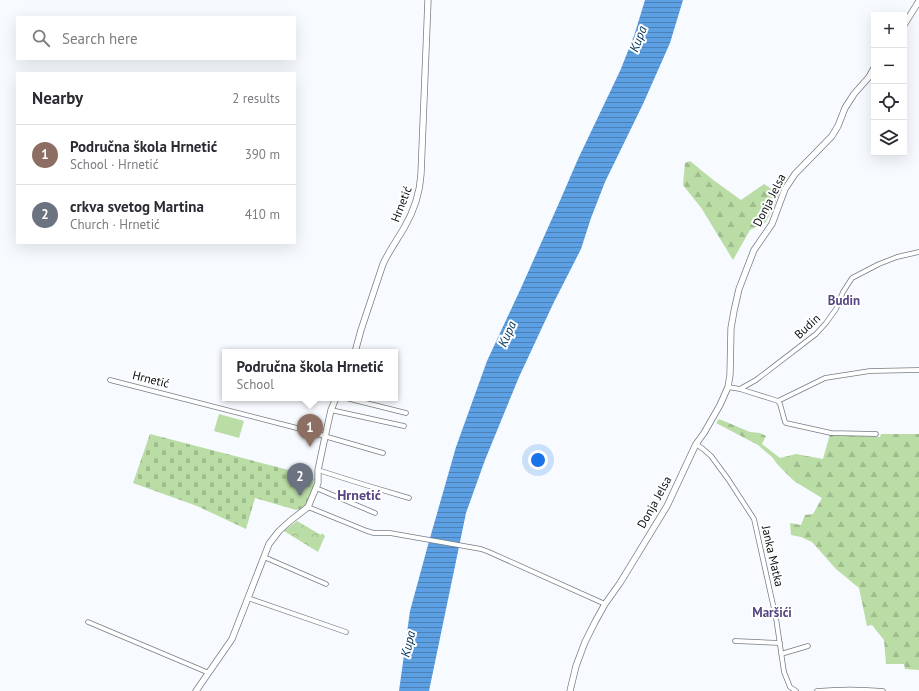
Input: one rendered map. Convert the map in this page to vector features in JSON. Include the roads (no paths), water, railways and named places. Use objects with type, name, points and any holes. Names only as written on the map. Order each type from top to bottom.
[{"type":"main road","name":"Hrnetić","points":[[356,349],[383,264],[413,210],[419,190],[421,174],[428,0]]},
{"type":"main road","points":[[907,20],[919,1]]},
{"type":"main road","name":"Donja Jelsa","points":[[570,691],[576,666],[585,642],[605,604],[620,584],[667,506],[696,444],[720,405],[728,387],[730,375],[731,328],[734,311],[739,289],[754,250],[772,224],[785,189],[795,174],[832,136],[838,126],[845,108],[854,94],[871,73]]},
{"type":"main road","points":[[196,691],[232,639],[270,544],[279,531],[290,520],[308,507],[318,483],[318,470],[331,410],[335,401]]},
{"type":"street","name":"Budin","points":[[740,388],[756,380],[816,334],[836,309],[843,292],[852,278],[879,264],[897,257],[919,252]]},
{"type":"street","points":[[778,401],[825,378],[870,371],[919,370]]},
{"type":"street","name":"Hrnetić","points":[[110,380],[320,434],[325,437],[383,454]]},
{"type":"street","points":[[728,387],[740,388],[778,401],[786,423],[831,433],[876,434]]},
{"type":"street","points":[[358,401],[406,413]]},
{"type":"street","points":[[331,410],[404,426]]},
{"type":"street","name":"Janka Matka","points":[[696,444],[711,456],[754,519],[776,618],[784,672],[790,687],[796,691]]},
{"type":"street","points":[[318,470],[409,498]]},
{"type":"street","points":[[316,488],[375,513]]},
{"type":"street","points":[[308,507],[374,533],[405,535],[481,549],[605,604]]},
{"type":"street","points":[[264,556],[326,584]]},
{"type":"street","points":[[248,598],[346,632]]},
{"type":"street","points":[[88,622],[209,673]]},
{"type":"street","points":[[735,641],[780,643]]},
{"type":"street","points":[[781,654],[808,646]]},
{"type":"street","points":[[817,691],[865,689],[883,691]]},
{"type":"water","name":"Kupa","points":[[645,0],[683,0],[670,43],[643,104],[605,182],[581,249],[553,304],[519,377],[485,460],[466,513],[429,691],[399,691],[410,611],[456,447],[487,361],[578,159],[620,71],[634,36]]},
{"type":"place","name":"Područna škola Hrnetić","points":[[310,447]]},
{"type":"place","name":"crkva svetog Martina","points":[[300,496]]},
{"type":"district","name":"Budin","points":[[844,300]]},
{"type":"district","name":"Hrnetić","points":[[359,495]]},
{"type":"district","name":"Maršići","points":[[772,612]]}]
